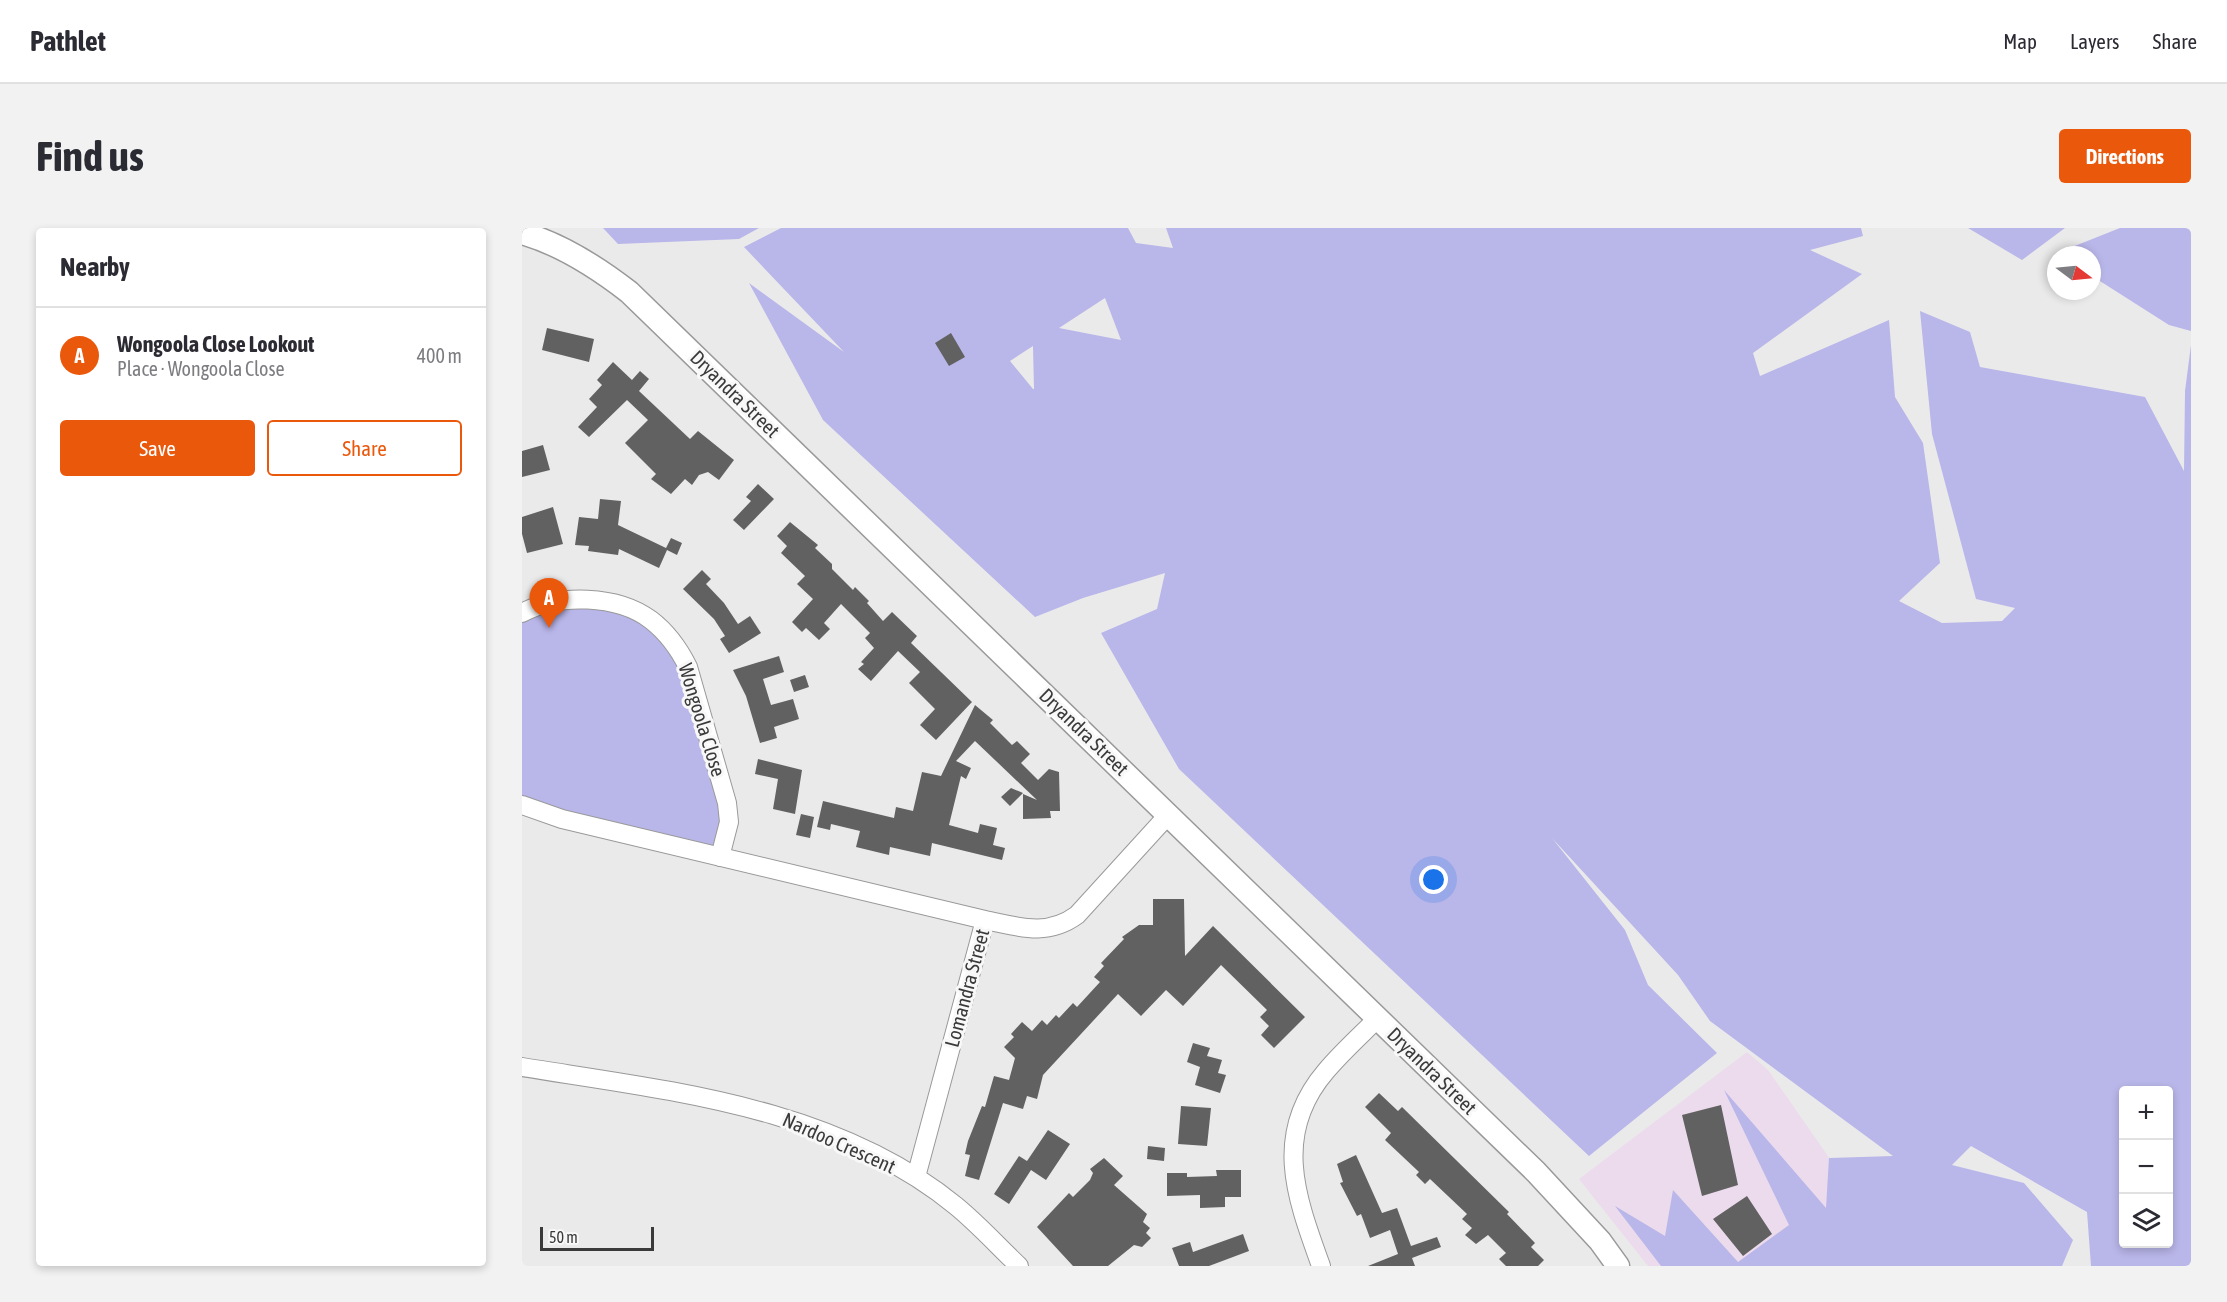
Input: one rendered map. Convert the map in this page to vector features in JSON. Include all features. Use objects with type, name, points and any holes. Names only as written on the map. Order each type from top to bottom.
[{"type":"street","name":"Dryandra Street","points":[[527,232],[605,274],[629,292],[1169,813],[1536,1172],[1600,1241],[1618,1266]]},
{"type":"street","name":"Wongoola Close","points":[[522,613],[549,603],[570,601],[611,603],[651,620],[678,649],[688,668],[727,803],[729,822],[720,857]]},
{"type":"street","points":[[522,805],[544,815],[985,920]]},
{"type":"street","name":"Lomandra Street","points":[[916,1177],[985,920],[1045,929],[1062,926],[1077,915],[1169,813]]},
{"type":"street","points":[[1320,1266],[1294,1181],[1292,1149],[1298,1121],[1325,1072],[1378,1018]]},
{"type":"street","name":"Nardoo Crescent","points":[[522,1067],[743,1105],[813,1126],[916,1177],[956,1206],[1019,1266]]},
{"type":"shaded area","points":[[603,228],[759,228],[739,239],[618,244]]},
{"type":"shaded area","points":[[781,228],[1128,228],[1136,243],[1173,248],[1166,228],[1861,228],[1863,236],[1810,250],[1862,274],[1753,353],[1760,376],[1889,320],[1895,397],[1923,443],[1940,563],[1899,601],[1942,623],[2002,621],[2015,608],[1976,599],[1932,434],[1920,311],[1970,332],[1980,367],[2145,397],[2184,471],[2185,391],[2191,345],[2191,1266],[2091,1266],[2087,1212],[1971,1146],[1952,1165],[2024,1183],[2073,1240],[2062,1266],[1661,1266],[1615,1206],[1665,1236],[1673,1190],[1738,1262],[1789,1225],[1724,1090],[1826,1208],[1829,1158],[1893,1156],[1710,1021],[1678,975],[1552,838],[1625,930],[1648,985],[1717,1053],[1589,1156],[1179,769],[1101,633],[1157,609],[1165,573],[1083,598],[1035,617],[823,420],[749,283],[844,352],[744,247]],"holes":[[[1105,298],[1121,340],[1059,328]],[[1033,346],[1034,389],[1010,361]]]},
{"type":"shaded area","points":[[1968,228],[2065,228],[2022,260]]},
{"type":"shaded area","points":[[2120,228],[2191,228],[2191,331],[2169,325],[2101,282],[2101,246],[2075,246]]},
{"type":"shaded area","points":[[611,603],[678,649],[727,803],[720,857],[522,805],[522,613]]},
{"type":"shaded area","points":[[1747,1052],[1768,1070],[1853,1192],[1777,1266],[1648,1266],[1579,1179]]},
{"type":"building","points":[[547,328],[594,339],[589,362],[542,350]]},
{"type":"building","points":[[951,333],[965,357],[949,366],[935,343]]},
{"type":"building","points":[[613,362],[632,380],[640,371],[649,379],[639,391],[690,439],[698,431],[734,460],[719,480],[708,472],[699,475],[692,485],[685,479],[671,494],[651,479],[656,474],[625,443],[648,420],[627,400],[589,437],[578,427],[597,407],[589,399],[602,385],[597,380]]},
{"type":"building","points":[[543,445],[550,470],[522,477],[522,451]]},
{"type":"building","points":[[758,484],[774,499],[744,530],[733,520],[751,501],[746,497]]},
{"type":"building","points":[[600,499],[621,501],[618,525],[666,548],[671,538],[682,543],[677,555],[667,550],[659,568],[619,549],[618,555],[588,551],[589,546],[575,545],[579,517],[598,519]]},
{"type":"building","points":[[553,507],[563,544],[527,553],[522,534],[522,517]]},
{"type":"building","points":[[790,522],[818,545],[815,548],[832,564],[832,569],[853,590],[855,587],[869,601],[867,603],[883,621],[892,612],[917,636],[911,643],[972,702],[936,740],[920,725],[935,709],[909,683],[920,672],[898,651],[871,681],[858,669],[864,664],[861,662],[874,648],[865,638],[870,633],[841,604],[824,623],[830,629],[819,640],[806,628],[802,632],[792,622],[813,599],[797,584],[805,576],[781,553],[787,546],[777,536]]},
{"type":"building","points":[[702,570],[711,579],[706,584],[724,603],[738,624],[750,616],[761,633],[729,653],[720,639],[725,636],[714,619],[683,589]]},
{"type":"building","points":[[779,656],[784,672],[763,679],[771,705],[793,699],[799,719],[774,727],[777,738],[760,743],[746,696],[733,670]]},
{"type":"building","points":[[805,675],[809,687],[794,692],[790,680]]},
{"type":"building","points":[[975,705],[993,720],[990,723],[1012,745],[1017,741],[1030,754],[1021,763],[1038,780],[1049,769],[1059,772],[1060,811],[1050,811],[1051,818],[1023,819],[1023,794],[1037,800],[975,741],[956,761],[971,768],[966,779],[961,776],[949,825],[978,833],[980,824],[997,828],[993,845],[1005,848],[1002,860],[932,843],[930,856],[890,847],[889,855],[856,847],[860,831],[831,824],[830,830],[817,827],[823,801],[894,818],[896,807],[913,811],[922,772],[941,776]]},
{"type":"building","points":[[758,759],[802,770],[795,814],[773,809],[778,779],[755,774]]},
{"type":"building","points":[[1011,788],[1023,793],[1010,806],[1001,797]]},
{"type":"building","points":[[801,814],[814,817],[810,838],[796,835]]},
{"type":"building","points":[[1153,899],[1184,899],[1185,956],[1213,926],[1305,1017],[1274,1048],[1261,1035],[1269,1026],[1260,1017],[1267,1010],[1221,965],[1183,1006],[1166,990],[1141,1016],[1118,994],[1043,1075],[1037,1099],[1027,1096],[1023,1109],[1003,1103],[979,1180],[965,1176],[970,1155],[965,1154],[968,1141],[982,1106],[985,1107],[994,1076],[1009,1080],[1015,1058],[1004,1047],[1014,1037],[1011,1034],[1022,1022],[1032,1031],[1042,1020],[1047,1025],[1056,1015],[1059,1018],[1073,1003],[1077,1007],[1100,982],[1094,977],[1104,966],[1101,963],[1124,939],[1122,937],[1139,925],[1153,925]]},
{"type":"building","points":[[1193,1043],[1210,1048],[1207,1056],[1222,1060],[1218,1073],[1226,1075],[1220,1093],[1195,1085],[1200,1067],[1187,1062]]},
{"type":"building","points":[[1379,1093],[1398,1111],[1402,1107],[1509,1212],[1507,1214],[1535,1243],[1531,1247],[1544,1260],[1538,1266],[1506,1266],[1499,1259],[1506,1253],[1488,1235],[1476,1244],[1465,1235],[1472,1228],[1462,1219],[1467,1214],[1430,1179],[1425,1184],[1416,1175],[1419,1172],[1385,1140],[1391,1133],[1365,1107]]},
{"type":"building","points":[[1721,1105],[1738,1185],[1702,1196],[1682,1115]]},
{"type":"building","points":[[1181,1106],[1211,1108],[1207,1146],[1178,1144]]},
{"type":"building","points":[[1048,1130],[1070,1144],[1046,1180],[1031,1170],[1009,1204],[994,1194],[1019,1156],[1027,1161]]},
{"type":"building","points":[[1148,1146],[1165,1148],[1164,1161],[1147,1159]]},
{"type":"building","points":[[1356,1155],[1382,1213],[1397,1208],[1411,1246],[1437,1237],[1441,1247],[1412,1258],[1415,1266],[1368,1266],[1398,1254],[1390,1230],[1370,1238],[1361,1214],[1357,1216],[1340,1183],[1343,1182],[1337,1164]]},
{"type":"building","points":[[1104,1158],[1123,1176],[1114,1185],[1147,1214],[1143,1222],[1150,1228],[1146,1233],[1151,1238],[1142,1247],[1134,1245],[1108,1266],[1073,1266],[1037,1227],[1069,1193],[1073,1197],[1090,1180],[1093,1173],[1090,1169]]},
{"type":"building","points":[[1216,1170],[1241,1170],[1241,1197],[1225,1197],[1225,1207],[1200,1208],[1200,1195],[1167,1196],[1167,1173],[1187,1173],[1187,1177],[1217,1176]]},
{"type":"building","points":[[1747,1196],[1772,1234],[1743,1256],[1713,1219]]},
{"type":"building","points":[[1243,1234],[1249,1251],[1209,1266],[1179,1266],[1172,1248],[1190,1242],[1193,1252]]},
{"type":"place","name":"Wongoola Close Lookout","points":[[549,628]]}]
